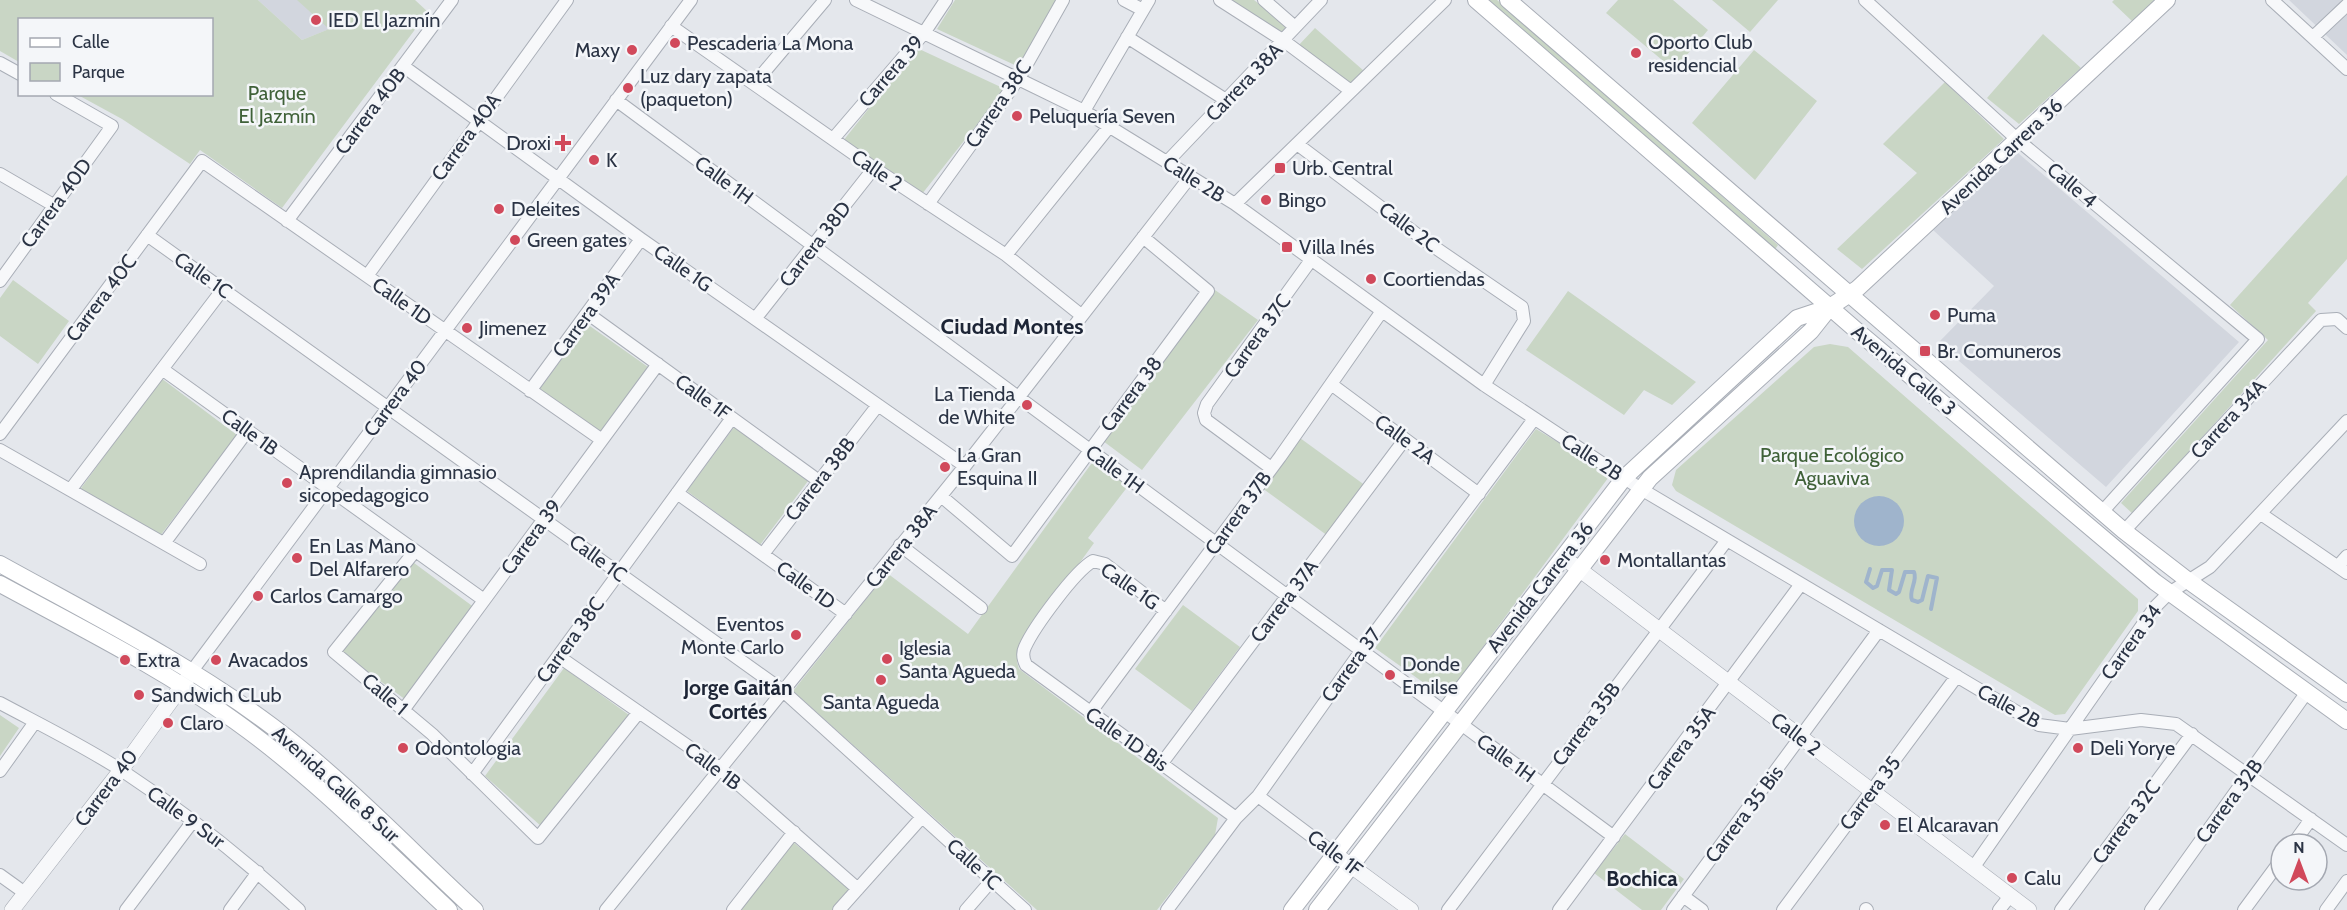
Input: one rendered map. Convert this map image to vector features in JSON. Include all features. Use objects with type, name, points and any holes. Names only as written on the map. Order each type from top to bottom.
[{"type":"main road","name":"Avenida Calle 3","points":[[1476,0],[1830,307],[2169,593],[2347,721]]},
{"type":"main road","name":"Avenida Calle 3","points":[[1508,0],[2124,531],[2190,582],[2347,694]]},
{"type":"main road","name":"Avenida Carrera 36","points":[[1292,910],[1624,478],[1797,318],[1830,307],[1848,295],[2019,141],[2167,0]]},
{"type":"main road","name":"Avenida Carrera 36","points":[[1317,910],[1641,489],[1811,331],[1830,307]]},
{"type":"main road","points":[[1730,379],[1744,392]]},
{"type":"main road","points":[[2040,486],[2054,471]]},
{"type":"main road","name":"Avenida Calle 8 Sur","points":[[0,564],[192,671],[243,705],[301,749],[454,906]]},
{"type":"main road","name":"Avenida Calle 8 Sur","points":[[0,584],[182,686],[235,721],[279,755],[454,906],[475,910]]},
{"type":"street","name":"Carrera 40A","points":[[367,276],[567,0]]},
{"type":"street","name":"Carrera 40","points":[[12,910],[121,770],[192,671],[691,0]]},
{"type":"street","points":[[754,84],[825,0]]},
{"type":"street","name":"Calle 2B","points":[[856,0],[1084,111],[1235,204],[1484,385],[1641,489],[2039,725],[2070,729],[2141,720],[2176,724],[2347,845]]},
{"type":"street","name":"Carrera 39","points":[[833,139],[924,33],[946,0]]},
{"type":"street","name":"Carrera 38C","points":[[928,204],[1019,78],[1063,0]]},
{"type":"street","points":[[1084,111],[1146,5],[1124,0]]},
{"type":"street","points":[[1220,0],[1284,41],[1351,91]]},
{"type":"street","points":[[1264,0],[1295,27]]},
{"type":"street","name":"Carrera 38A","points":[[1167,162],[1321,0]]},
{"type":"street","points":[[1235,204],[1445,0]]},
{"type":"street","name":"Calle 4","points":[[1865,0],[2019,141],[2258,339]]},
{"type":"street","points":[[2272,0],[2347,69]]},
{"type":"street","name":"Carrera 40B","points":[[287,221],[403,66],[446,2]]},
{"type":"street","points":[[2313,38],[2347,5]]},
{"type":"street","name":"Calle 2","points":[[671,26],[874,168],[1006,255],[1081,315]]},
{"type":"street","points":[[1127,37],[1226,100]]},
{"type":"street","points":[[0,63],[18,73]]},
{"type":"street","name":"Calle 1G","points":[[403,66],[641,239],[965,466]]},
{"type":"street","name":"Carrera 40D","points":[[2,276],[112,126],[60,96]]},
{"type":"street","name":"Calle 1H","points":[[616,100],[1614,837]]},
{"type":"street","points":[[1006,255],[1109,127]]},
{"type":"street","name":"Calle 2C","points":[[1298,144],[1427,242],[1522,307],[1524,321],[1484,385]]},
{"type":"street","name":"Calle 1D","points":[[202,161],[602,440]]},
{"type":"street","name":"Carrera 40C","points":[[0,434],[202,161]]},
{"type":"street","name":"Carrera 38D","points":[[756,319],[874,168]]},
{"type":"street","points":[[0,174],[55,206]]},
{"type":"street","name":"Carrera 38A","points":[[606,910],[965,466],[1190,177]]},
{"type":"street","name":"Calle 1C","points":[[147,235],[782,690],[1025,910]]},
{"type":"street","name":"Carrera 38","points":[[941,496],[1012,556],[1208,291],[1143,237]]},
{"type":"street","name":"Carrera 39A","points":[[531,391],[641,239]]},
{"type":"street","name":"Carrera 37C","points":[[1271,468],[1206,420],[1204,413],[1207,404],[1311,260]]},
{"type":"street","points":[[71,489],[223,289]]},
{"type":"street","name":"Carrera 37B","points":[[1090,713],[1271,468],[1382,311]]},
{"type":"street","name":"Calle 1F","points":[[587,313],[819,481]]},
{"type":"street","name":"Carrera 34A","points":[[2124,531],[2321,320],[2337,319],[2347,328]]},
{"type":"street","name":"Carrera 34A","points":[[2102,512],[2258,339]]},
{"type":"street","name":"Carrera 39","points":[[404,709],[658,364]]},
{"type":"street","name":"Calle 1B","points":[[162,369],[484,600]]},
{"type":"street","name":"Calle 2A","points":[[1331,384],[1479,494]]},
{"type":"street","name":"Carrera 38B","points":[[763,554],[878,405]]},
{"type":"street","name":"Carrera 38C","points":[[472,774],[732,418]]},
{"type":"street","name":"Carrera 37","points":[[1167,910],[1236,818],[1258,796],[1361,651],[1534,419]]},
{"type":"street","name":"Carrera 34","points":[[1973,868],[2150,613],[2169,593],[2190,582],[2210,567],[2347,421]]},
{"type":"street","points":[[165,542],[248,430]]},
{"type":"street","name":"Carrera 37A","points":[[1162,763],[1405,439]]},
{"type":"street","points":[[0,450],[200,564]]},
{"type":"street","name":"Calle 1D","points":[[677,493],[846,614]]},
{"type":"street","points":[[2261,514],[2342,570],[2347,556]]},
{"type":"street","name":"Carrera 35B","points":[[1448,910],[1541,783],[1727,540]]},
{"type":"street","points":[[900,545],[981,608]]},
{"type":"street","name":"Calle 1","points":[[415,551],[334,652],[404,709],[538,838],[639,712]]},
{"type":"street","name":"Calle 2","points":[[1563,557],[2029,910]]},
{"type":"street","name":"Calle 1G","points":[[1022,657],[1025,646],[1060,595],[1084,566],[1093,561],[1105,564],[1166,611]]},
{"type":"street","name":"Carrera 35A","points":[[1559,910],[1801,584]]},
{"type":"street","name":"Carrera 35 Bis","points":[[1672,910],[1879,630]]},
{"type":"street","name":"Calle 1B","points":[[558,656],[721,770],[858,889]]},
{"type":"street","name":"Calle 1D Bis","points":[[1022,657],[1026,665],[1236,818]]},
{"type":"street","name":"Carrera 35","points":[[1784,910],[1957,676]]},
{"type":"street","name":"Carrera 32B","points":[[2151,910],[2307,692]]},
{"type":"street","name":"Calle 9 Sur","points":[[0,703],[121,770],[193,821],[258,872],[299,910]]},
{"type":"street","points":[[0,771],[35,722]]},
{"type":"street","name":"Carrera 32C","points":[[2061,910],[2192,734]]},
{"type":"street","name":"Calle 1F","points":[[1258,796],[1411,910]]},
{"type":"street","points":[[839,910],[922,817]]},
{"type":"street","points":[[2302,832],[2311,819]]},
{"type":"street","points":[[126,910],[193,821]]},
{"type":"street","points":[[733,910],[794,832]]},
{"type":"street","points":[[230,910],[258,872]]},
{"type":"street","points":[[0,875],[25,893]]},
{"type":"street","points":[[2244,910],[2269,876]]},
{"type":"street","points":[[966,910],[992,880]]},
{"type":"street","points":[[2326,910],[2347,881]]},
{"type":"street","points":[[1683,896],[1702,910]]},
{"type":"street","points":[[1999,910],[2010,896]]},
{"type":"shaded area","name":"IED El Jazmín","points":[[258,0],[401,0],[302,40]]},
{"type":"shaded area","points":[[2289,0],[2347,0],[2347,55]]},
{"type":"shaded area","points":[[2018,153],[2239,342],[2106,487],[1938,343],[1994,286],[1933,230]]},
{"type":"green space","name":"Parque El Jazmín","points":[[0,0],[258,0],[302,40],[329,29],[297,0],[415,0],[428,12],[282,208],[200,150],[190,164],[122,119],[80,96],[213,96],[213,18],[18,18],[18,61],[0,51]]},
{"type":"green space","points":[[955,0],[1056,0],[1019,67],[937,29]]},
{"type":"green space","points":[[1229,0],[1254,0],[1290,28],[1284,36]]},
{"type":"green space","points":[[1486,0],[1497,0],[1778,245],[1774,251]]},
{"type":"green space","points":[[1618,0],[1673,0],[1708,30],[1674,70],[1606,13]]},
{"type":"green space","points":[[1712,0],[1778,0],[1750,32]]},
{"type":"green space","points":[[2114,0],[2156,0],[2133,22],[2112,2]]},
{"type":"green space","points":[[1315,28],[1364,71],[1351,84],[1297,47]]},
{"type":"green space","points":[[2043,34],[2081,68],[2019,124],[1987,98]]},
{"type":"green space","points":[[917,48],[1005,89],[922,194],[843,141]]},
{"type":"green space","points":[[1754,50],[1817,101],[1755,180],[1692,123]]},
{"type":"green space","points":[[1945,82],[2004,139],[1862,269],[1837,249],[1917,173],[1883,144]]},
{"type":"green space","points":[[2347,175],[2347,259],[2308,303],[2316,311],[2133,514],[2121,503],[2268,340],[2230,305]]},
{"type":"green space","points":[[13,280],[69,321],[38,364],[0,336],[0,298]]},
{"type":"green space","points":[[1215,290],[1258,320],[1142,470],[1103,441]]},
{"type":"green space","points":[[1568,291],[1696,382],[1672,405],[1644,390],[1624,415],[1526,350]]},
{"type":"green space","points":[[587,324],[648,367],[600,433],[540,389]]},
{"type":"green space","name":"Parque Ecológico Aguaviva","points":[[1830,344],[1848,347],[2138,599],[2138,611],[2065,714],[2055,715],[1676,491],[1672,485],[1676,470],[1814,347]]},
{"type":"green space","points":[[161,378],[237,435],[160,536],[79,491]]},
{"type":"green space","points":[[735,426],[808,481],[760,545],[687,491]]},
{"type":"green space","points":[[1536,429],[1611,474],[1445,698],[1375,648]]},
{"type":"green space","points":[[1300,438],[1366,486],[1328,536],[1262,488]]},
{"type":"green space","points":[[1094,460],[1132,481],[1088,538],[1094,543],[1018,648],[1017,662],[1019,669],[1218,818],[1215,835],[1157,910],[1037,910],[793,691],[887,573],[968,634]]},
{"type":"green space","points":[[410,560],[475,608],[406,700],[341,652]]},
{"type":"green space","points":[[1183,605],[1240,647],[1192,711],[1135,669]]},
{"type":"green space","points":[[564,668],[629,715],[542,827],[485,776]]},
{"type":"green space","points":[[0,715],[19,728],[0,756]]},
{"type":"green space","points":[[1625,834],[1684,879],[1661,910],[1642,910],[1594,873]]},
{"type":"green space","points":[[793,842],[851,890],[832,910],[741,910]]},
{"type":"water","points":[[1874,496],[1884,496],[1897,503],[1904,516],[1904,526],[1897,539],[1884,546],[1874,546],[1865,542],[1858,535],[1854,526],[1854,516],[1858,507],[1865,500]]},
{"type":"waterway","points":[[1870,569],[1866,582],[1873,588],[1877,586],[1882,570],[1892,570],[1889,590],[1896,594],[1899,592],[1905,572],[1914,572],[1915,579],[1911,597],[1912,600],[1918,602],[1922,600],[1928,576],[1937,578],[1931,609]]},
{"type":"place","name":"IED El Jazmín","points":[[316,20]]},
{"type":"place","name":"Pescaderia La Mona","points":[[675,43]]},
{"type":"place","name":"Maxy","points":[[632,50]]},
{"type":"place","name":"Oporto Club residencial","points":[[1636,53]]},
{"type":"place","name":"Luz dary zapata (paqueton)","points":[[628,88]]},
{"type":"place","name":"Peluquería Seven","points":[[1017,116]]},
{"type":"place","name":"Droxi","points":[[563,143]]},
{"type":"place","name":"K","points":[[594,160]]},
{"type":"place","name":"Urb. Central","points":[[1280,168]]},
{"type":"place","name":"Bingo","points":[[1266,200]]},
{"type":"place","name":"Deleites","points":[[499,209]]},
{"type":"place","name":"Green gates","points":[[515,240]]},
{"type":"place","name":"Villa Inés","points":[[1287,247]]},
{"type":"place","name":"Coortiendas","points":[[1371,279]]},
{"type":"place","name":"Puma","points":[[1935,315]]},
{"type":"place","name":"Jimenez","points":[[467,328]]},
{"type":"place","name":"Br. Comuneros","points":[[1925,351]]},
{"type":"place","name":"La Tienda de White","points":[[1027,405]]},
{"type":"place","name":"La Gran Esquina II","points":[[945,467]]},
{"type":"place","name":"Aprendilandia gimnasio sicopedagogico","points":[[287,483]]},
{"type":"place","name":"En Las Mano Del Alfarero","points":[[297,558]]},
{"type":"place","name":"Montallantas","points":[[1605,560]]},
{"type":"place","name":"Carlos Camargo","points":[[258,596]]},
{"type":"place","name":"Eventos Monte Carlo","points":[[796,635]]},
{"type":"place","name":"Iglesia Santa Agueda","points":[[887,659]]},
{"type":"place","name":"Extra","points":[[125,660]]},
{"type":"place","name":"Avacados","points":[[216,660]]},
{"type":"place","name":"Donde Emilse","points":[[1390,675]]},
{"type":"place","name":"Santa Agueda","points":[[881,680]]},
{"type":"place","name":"Sandwich CLub","points":[[139,695]]},
{"type":"place","name":"Claro","points":[[168,723]]},
{"type":"place","name":"Odontologia","points":[[403,748]]},
{"type":"place","name":"Deli Yorye","points":[[2078,748]]},
{"type":"place","name":"El Alcaravan","points":[[1885,825]]},
{"type":"place","name":"Calu","points":[[2012,878]]},
{"type":"district","name":"Ciudad Montes","points":[[1012,326]]},
{"type":"district","name":"Jorge Gaitán Cortés","points":[[738,699]]},
{"type":"district","name":"Bochica","points":[[1642,878]]}]
